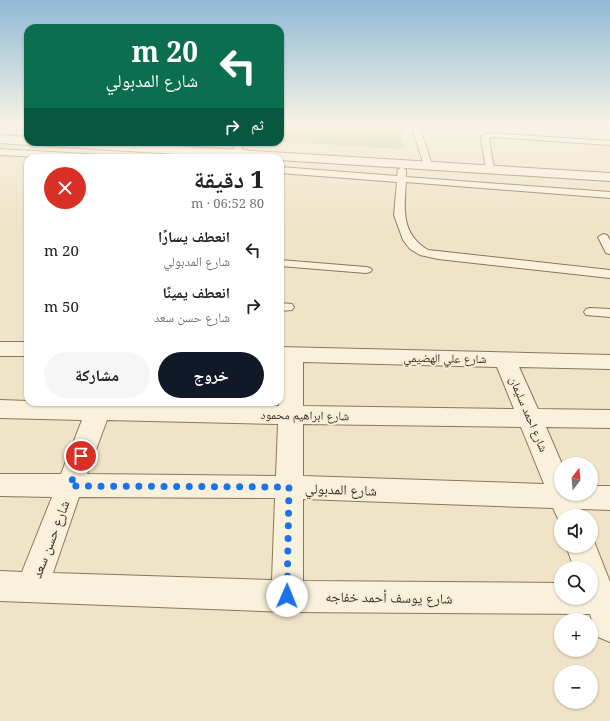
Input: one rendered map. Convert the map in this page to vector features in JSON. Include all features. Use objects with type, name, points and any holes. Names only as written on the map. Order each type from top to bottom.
[{"type":"street","points":[[347,159],[402,164],[610,177]]},
{"type":"street","points":[[0,349],[24,350]]},
{"type":"street","points":[[286,354],[290,415],[287,596]]},
{"type":"street","name":"شارع علي الهضيمي","points":[[286,354],[610,362]]},
{"type":"street","name":"شارع احمد سليمان","points":[[505,360],[554,475]]},
{"type":"street","name":"شارع ابراهيم محمود","points":[[0,409],[99,406],[290,415],[610,420]]},
{"type":"street","name":"شارع حسن سعد","points":[[32,587],[99,406]]},
{"type":"street","name":"شارع المدبولي","points":[[0,485],[289,487],[554,499]]},
{"type":"street","name":"شارع المدبولي","points":[[598,498],[610,498]]},
{"type":"street","name":"شارع يوسف أحمد خفاجه","points":[[0,586],[287,596],[603,599]]},
{"type":"lane","points":[[426,159],[428,165]]},
{"type":"lane","points":[[488,159],[490,169]]},
{"type":"lane","points":[[402,164],[400,220],[406,230],[408,240],[414,247],[424,253],[438,256],[610,274]]},
{"type":"lane","points":[[284,170],[610,195]]},
{"type":"lane","points":[[603,236],[610,251]]},
{"type":"lane","points":[[284,263],[366,270]]},
{"type":"lane","points":[[590,312],[610,313]]},
{"type":"route","points":[[81,456],[70,486],[289,487],[287,596]]}]
